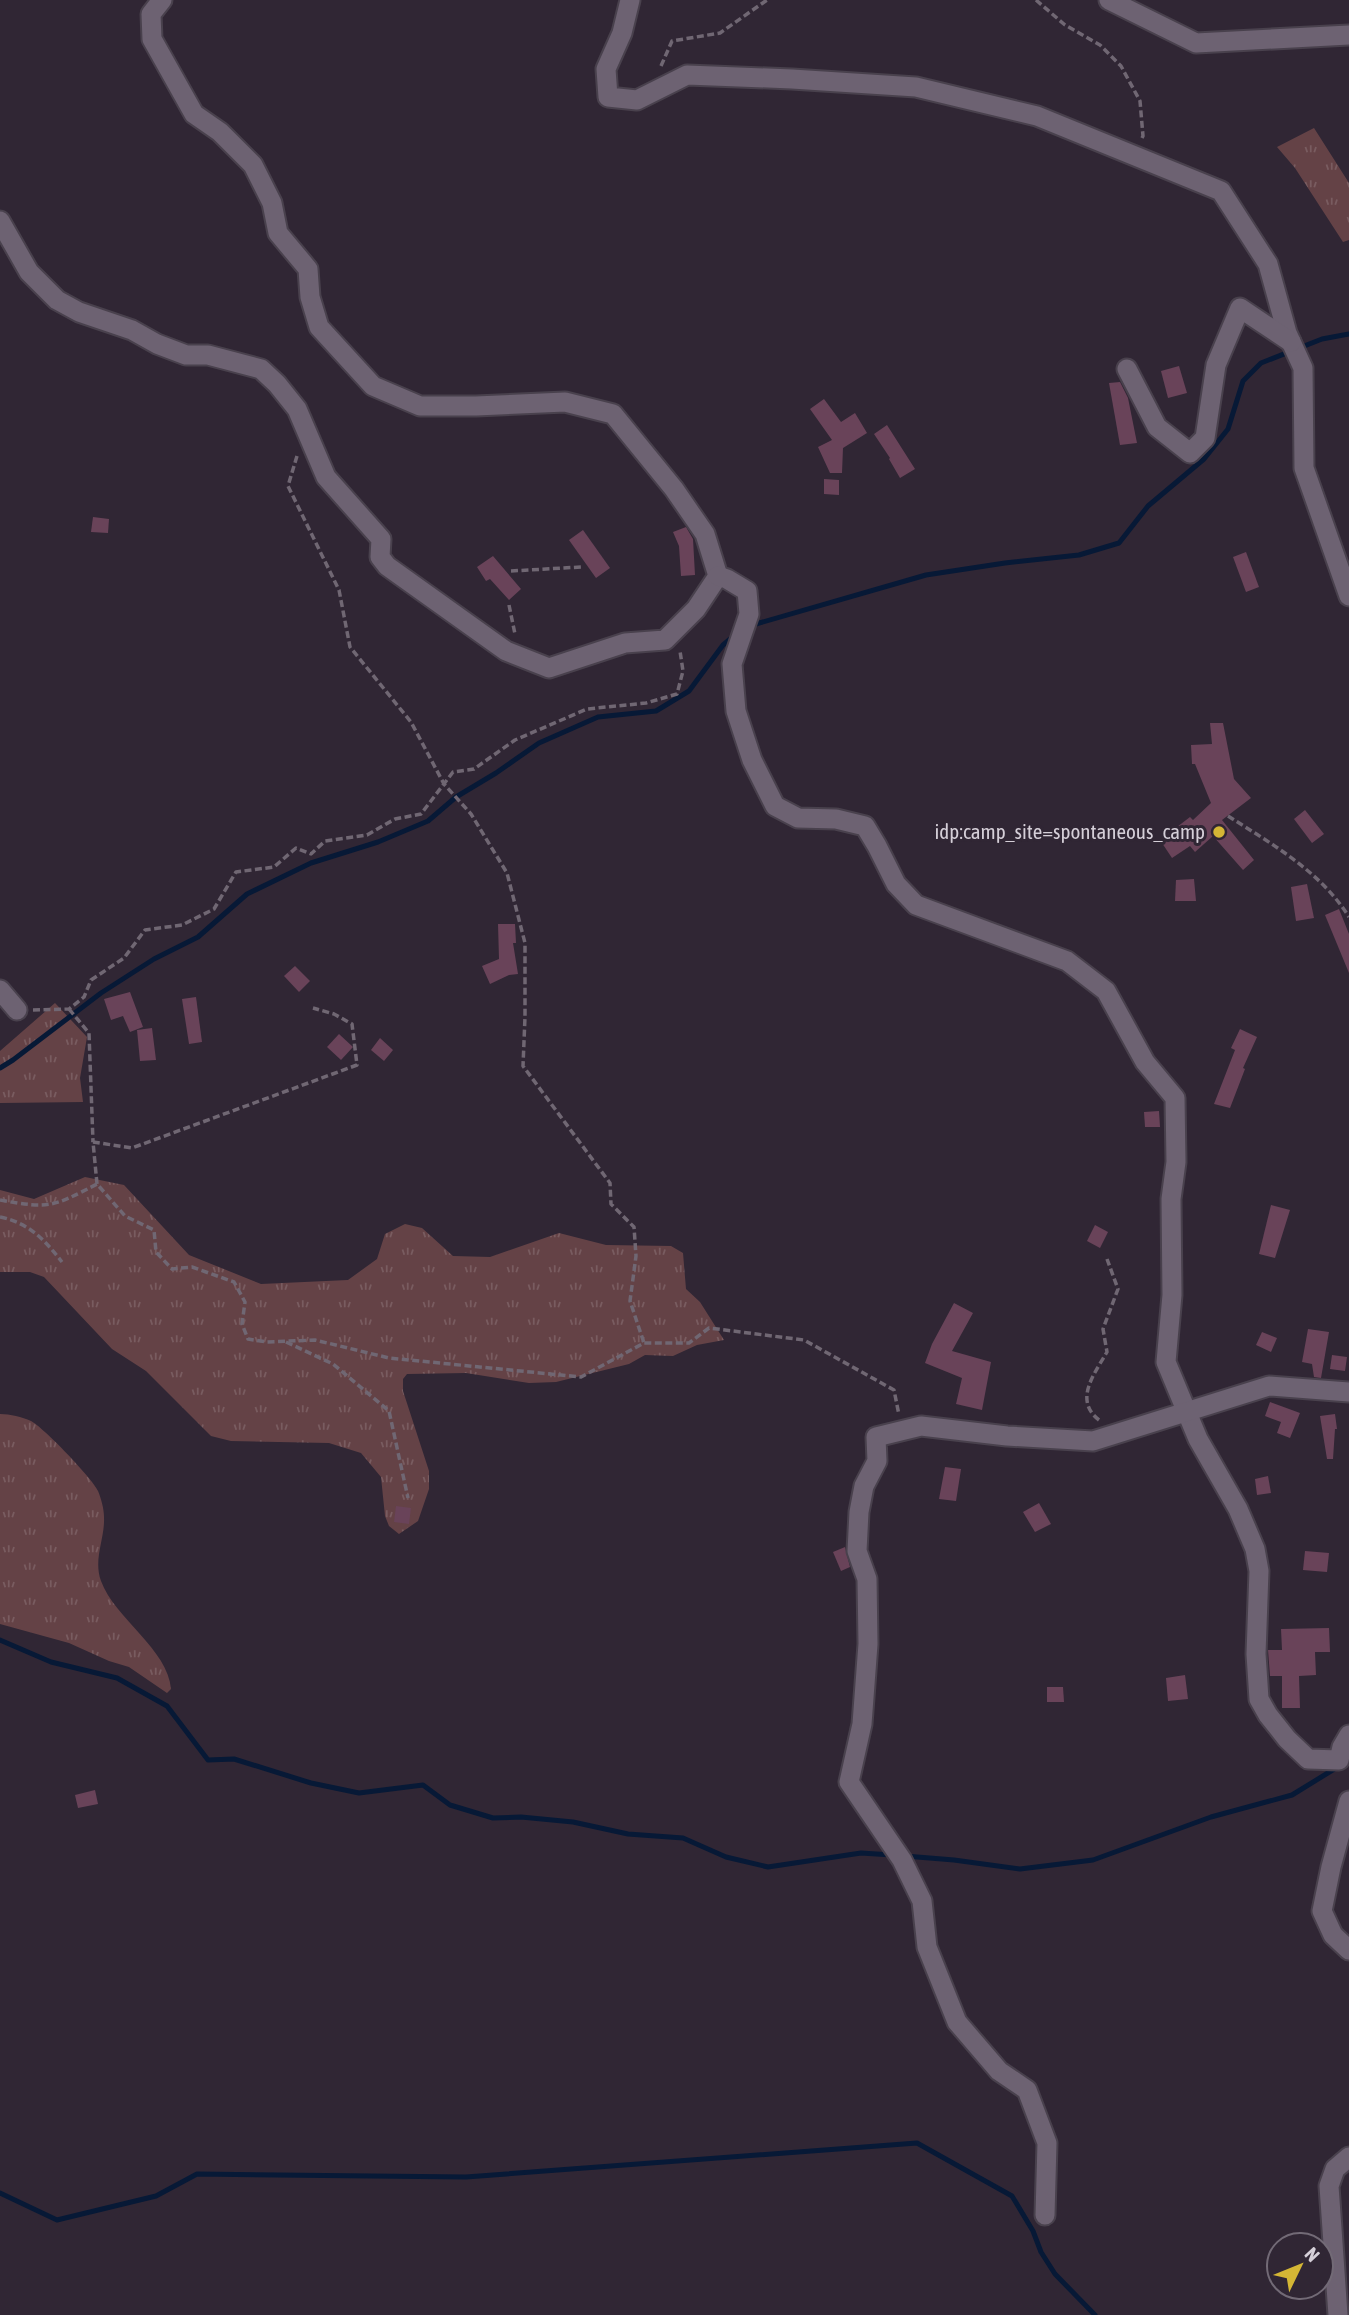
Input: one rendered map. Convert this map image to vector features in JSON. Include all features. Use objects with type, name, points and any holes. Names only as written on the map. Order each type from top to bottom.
[{"type":"street","points":[[162,0],[152,14],[152,39],[194,114],[220,132],[253,165],[272,204],[278,233],[308,269],[310,297],[319,327],[373,386],[420,406],[565,402],[613,414],[674,489],[705,534],[718,576]]},
{"type":"street","points":[[630,0],[622,33],[607,69],[608,97],[637,100],[687,75],[916,87],[1037,116],[1221,191],[1268,264],[1291,342],[1303,368],[1304,468],[1349,596]]},
{"type":"street","points":[[1110,0],[1196,43],[1349,35]]},
{"type":"street","points":[[0,221],[29,272],[57,300],[79,312],[132,330],[157,344],[186,355],[208,355],[261,369],[278,384],[297,409],[326,477],[381,539],[380,557],[387,566],[506,651],[549,668],[625,643],[665,640],[696,609],[718,576]]},
{"type":"street","points":[[1127,369],[1157,427],[1190,453],[1205,438],[1216,365],[1240,308],[1291,342]]},
{"type":"street","points":[[718,576],[747,591],[749,614],[732,664],[736,711],[752,760],[775,806],[798,818],[836,818],[864,826],[896,884],[916,905],[1067,961],[1105,990],[1145,1062],[1175,1098],[1176,1163],[1171,1199],[1170,1250],[1172,1294],[1166,1363],[1199,1438],[1255,1549],[1259,1571],[1256,1654],[1259,1699],[1268,1716],[1308,1759],[1339,1760],[1342,1747],[1349,1744]]},
{"type":"street","points":[[0,990],[17,1010]]},
{"type":"street","points":[[1045,2215],[1047,2143],[1027,2090],[999,2071],[957,2022],[927,1947],[922,1901],[902,1860],[849,1782],[862,1724],[869,1644],[867,1579],[857,1551],[864,1486],[877,1461],[876,1437],[921,1426],[1007,1436],[1093,1441],[1269,1386],[1349,1392]]},
{"type":"street","points":[[1349,1801],[1322,1911],[1332,1935],[1349,1950]]},
{"type":"street","points":[[1338,2315],[1329,2186],[1335,2169],[1349,2157]]},
{"type":"path","points":[[648,94],[672,41],[720,33],[766,0]]},
{"type":"path","points":[[1036,0],[1065,25],[1100,45],[1121,66],[1140,102],[1143,136],[1132,153]]},
{"type":"path","points":[[306,427],[288,486],[339,590],[349,647],[411,722],[444,784],[471,814],[507,873],[525,943],[526,1017],[523,1066],[610,1183],[611,1204],[634,1227],[636,1256],[630,1301],[644,1343]]},
{"type":"path","points":[[511,571],[581,567]]},
{"type":"path","points":[[509,606],[520,656]]},
{"type":"path","points":[[17,1010],[69,1009],[84,997],[91,980],[124,958],[145,930],[182,925],[214,909],[236,872],[274,867],[296,848],[311,853],[325,841],[367,835],[395,819],[421,814],[453,772],[474,769],[515,740],[587,709],[646,703],[677,694],[683,671],[679,645],[673,632]]},
{"type":"path","points":[[1228,816],[1312,873],[1349,917]]},
{"type":"path","points":[[93,1142],[132,1148],[357,1065],[352,1024],[334,1014],[313,1008]]},
{"type":"path","points":[[69,1009],[89,1033],[97,1184],[125,1216],[154,1230],[156,1252],[172,1269],[192,1267],[233,1282],[245,1302],[242,1324],[248,1339],[267,1342],[315,1340],[389,1358],[581,1377],[644,1343],[689,1343],[709,1328],[804,1340],[894,1390],[902,1431]]},
{"type":"path","points":[[0,1200],[37,1206],[59,1204],[97,1184]]},
{"type":"path","points":[[0,1217],[29,1226],[43,1238],[62,1262]]},
{"type":"path","points":[[1107,1259],[1118,1289],[1103,1329],[1107,1352],[1090,1381],[1086,1401],[1092,1415],[1117,1434]]},
{"type":"path","points":[[284,1341],[332,1364],[389,1411],[408,1498]]},
{"type":"green space","points":[[1314,128],[1349,183],[1349,240],[1343,242],[1295,168],[1277,147]]},
{"type":"green space","points":[[55,1003],[87,1037],[80,1078],[83,1102],[0,1103],[0,1051]]},
{"type":"green space","points":[[85,1177],[124,1185],[189,1255],[261,1284],[348,1280],[377,1259],[385,1234],[405,1224],[422,1228],[453,1256],[490,1257],[559,1233],[606,1245],[671,1246],[683,1253],[686,1289],[700,1302],[724,1340],[697,1345],[673,1356],[645,1355],[629,1364],[556,1382],[529,1383],[466,1373],[407,1374],[403,1379],[403,1391],[429,1471],[429,1489],[418,1521],[399,1534],[389,1526],[385,1516],[381,1477],[361,1453],[329,1443],[231,1441],[211,1436],[146,1371],[112,1349],[44,1277],[30,1272],[0,1272],[0,1190],[34,1199]]},
{"type":"green space","points":[[0,1414],[20,1417],[37,1425],[78,1465],[98,1491],[104,1517],[98,1565],[101,1581],[117,1608],[161,1661],[168,1674],[171,1689],[167,1693],[129,1667],[69,1643],[0,1624]]},
{"type":"building","points":[[1179,366],[1187,393],[1168,398],[1161,371]]},
{"type":"building","points":[[1120,382],[1128,398],[1137,443],[1120,445],[1109,383]]},
{"type":"building","points":[[824,399],[841,422],[855,413],[867,433],[843,448],[842,473],[830,473],[818,447],[832,440],[810,409]]},
{"type":"building","points":[[887,425],[915,469],[900,478],[874,434]]},
{"type":"building","points":[[824,479],[839,480],[839,495],[824,494]]},
{"type":"building","points":[[93,517],[109,519],[108,533],[91,532]]},
{"type":"building","points":[[686,527],[693,539],[695,575],[681,576],[679,546],[673,532]]},
{"type":"building","points":[[583,530],[610,568],[596,578],[569,540]]},
{"type":"building","points":[[1246,552],[1259,587],[1246,592],[1233,557]]},
{"type":"building","points":[[493,556],[521,589],[509,600],[490,579],[486,581],[477,567]]},
{"type":"building","points":[[1210,723],[1223,723],[1234,779],[1251,798],[1222,820],[1254,860],[1243,870],[1213,836],[1195,852],[1190,846],[1172,858],[1160,840],[1190,817],[1193,820],[1211,803],[1195,764],[1192,764],[1191,745],[1212,744]]},
{"type":"building","points":[[1305,810],[1324,834],[1312,843],[1294,819]]},
{"type":"building","points":[[1194,879],[1196,901],[1175,901],[1176,880]]},
{"type":"building","points":[[1307,884],[1314,918],[1296,921],[1291,887]]},
{"type":"building","points":[[1339,909],[1349,934],[1349,973],[1325,915]]},
{"type":"building","points":[[498,924],[515,924],[516,943],[513,943],[518,974],[490,984],[482,966],[499,959]]},
{"type":"building","points":[[295,966],[310,981],[299,992],[284,976]]},
{"type":"building","points":[[130,992],[143,1027],[130,1032],[123,1016],[111,1020],[104,999]]},
{"type":"building","points":[[196,997],[202,1042],[189,1044],[182,999]]},
{"type":"building","points":[[152,1028],[156,1060],[140,1061],[137,1030]]},
{"type":"building","points":[[1240,1029],[1257,1037],[1230,1108],[1214,1104],[1235,1050],[1231,1048]]},
{"type":"building","points":[[339,1034],[353,1047],[341,1060],[327,1047]]},
{"type":"building","points":[[380,1038],[393,1050],[384,1061],[371,1050]]},
{"type":"building","points":[[1159,1111],[1160,1127],[1145,1127],[1144,1112]]},
{"type":"building","points":[[1271,1205],[1290,1210],[1275,1258],[1259,1254]]},
{"type":"building","points":[[1095,1225],[1108,1232],[1100,1248],[1087,1241]]},
{"type":"building","points":[[954,1303],[973,1313],[952,1351],[991,1362],[982,1410],[956,1404],[962,1378],[925,1363]]},
{"type":"building","points":[[1308,1329],[1329,1332],[1321,1378],[1314,1377],[1312,1364],[1302,1362]]},
{"type":"building","points":[[1262,1332],[1277,1338],[1271,1352],[1256,1345]]},
{"type":"building","points":[[1332,1355],[1347,1357],[1345,1371],[1330,1369]]},
{"type":"building","points":[[1270,1402],[1300,1413],[1290,1438],[1277,1433],[1281,1422],[1265,1416]]},
{"type":"building","points":[[1335,1414],[1337,1429],[1333,1459],[1327,1459],[1320,1416]]},
{"type":"building","points":[[945,1467],[961,1469],[956,1501],[939,1499]]},
{"type":"building","points":[[1268,1476],[1271,1493],[1257,1495],[1255,1479]]},
{"type":"building","points":[[1039,1503],[1051,1524],[1035,1532],[1023,1512]]},
{"type":"building","points":[[396,1506],[411,1508],[409,1524],[394,1522]]},
{"type":"building","points":[[845,1547],[850,1567],[841,1571],[833,1552]]},
{"type":"building","points":[[1305,1551],[1329,1553],[1327,1572],[1303,1570]]},
{"type":"building","points":[[1329,1628],[1330,1652],[1315,1652],[1316,1675],[1299,1676],[1300,1708],[1282,1708],[1282,1676],[1270,1676],[1268,1650],[1282,1650],[1281,1629]]},
{"type":"building","points":[[1185,1675],[1188,1699],[1168,1701],[1166,1678]]},
{"type":"building","points":[[1047,1687],[1063,1687],[1064,1702],[1047,1702]]},
{"type":"building","points":[[95,1790],[98,1804],[78,1808],[75,1795]]},
{"type":"waterway","points":[[749,626],[926,575],[1079,555],[1119,543],[1148,506],[1204,459],[1228,429],[1243,381],[1261,363],[1322,339],[1349,334]]},
{"type":"waterway","points":[[0,1068],[101,993],[154,959],[198,937],[247,894],[311,863],[378,842],[428,821],[456,797],[539,743],[598,717],[656,711],[689,691],[723,645],[735,635]]},
{"type":"waterway","points":[[0,1640],[51,1662],[117,1678],[167,1706],[208,1760],[234,1759],[311,1783],[359,1793],[423,1785],[450,1805],[493,1818],[521,1817],[573,1822],[628,1834],[683,1838],[726,1857],[768,1867],[861,1853],[892,1855]]},
{"type":"waterway","points":[[905,1856],[1020,1869],[1093,1860],[1211,1817],[1292,1795],[1349,1760]]},
{"type":"waterway","points":[[0,2193],[57,2220],[156,2196],[197,2174],[466,2177],[917,2143],[1012,2196],[1055,2274],[1095,2315]]},
{"type":"place","name":"idp:camp_site=spontaneous_camp","points":[[1219,832]]}]
